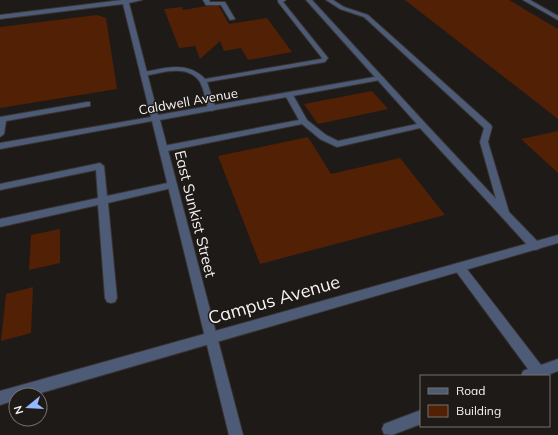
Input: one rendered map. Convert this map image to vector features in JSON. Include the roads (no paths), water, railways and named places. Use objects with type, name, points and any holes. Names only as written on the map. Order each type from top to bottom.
[{"type":"street","points":[[0,17],[139,0]]},
{"type":"street","points":[[206,0],[208,4],[223,3],[232,19]]},
{"type":"street","points":[[203,82],[323,61],[325,58],[280,1],[283,0]]},
{"type":"street","points":[[309,0],[422,125],[535,246]]},
{"type":"street","points":[[329,0],[342,8],[366,16],[488,127],[484,142],[506,214]]},
{"type":"street","points":[[526,0],[558,18]]},
{"type":"street","name":"East Sunkist Street","points":[[126,1],[236,435]]},
{"type":"street","points":[[144,74],[184,69],[194,72],[203,82],[212,109]]},
{"type":"street","name":"Caldwell Avenue","points":[[0,146],[380,78]]},
{"type":"street","points":[[289,95],[304,120],[323,137],[337,144],[422,125]]},
{"type":"street","points":[[0,134],[1,119],[87,104]]},
{"type":"street","points":[[163,149],[304,120]]},
{"type":"street","points":[[0,187],[100,166],[111,298]]},
{"type":"street","points":[[0,223],[172,185]]},
{"type":"street","name":"Campus Avenue","points":[[0,398],[558,239]]},
{"type":"street","points":[[459,267],[533,374],[558,365]]},
{"type":"street","points":[[389,429],[420,417]]}]
